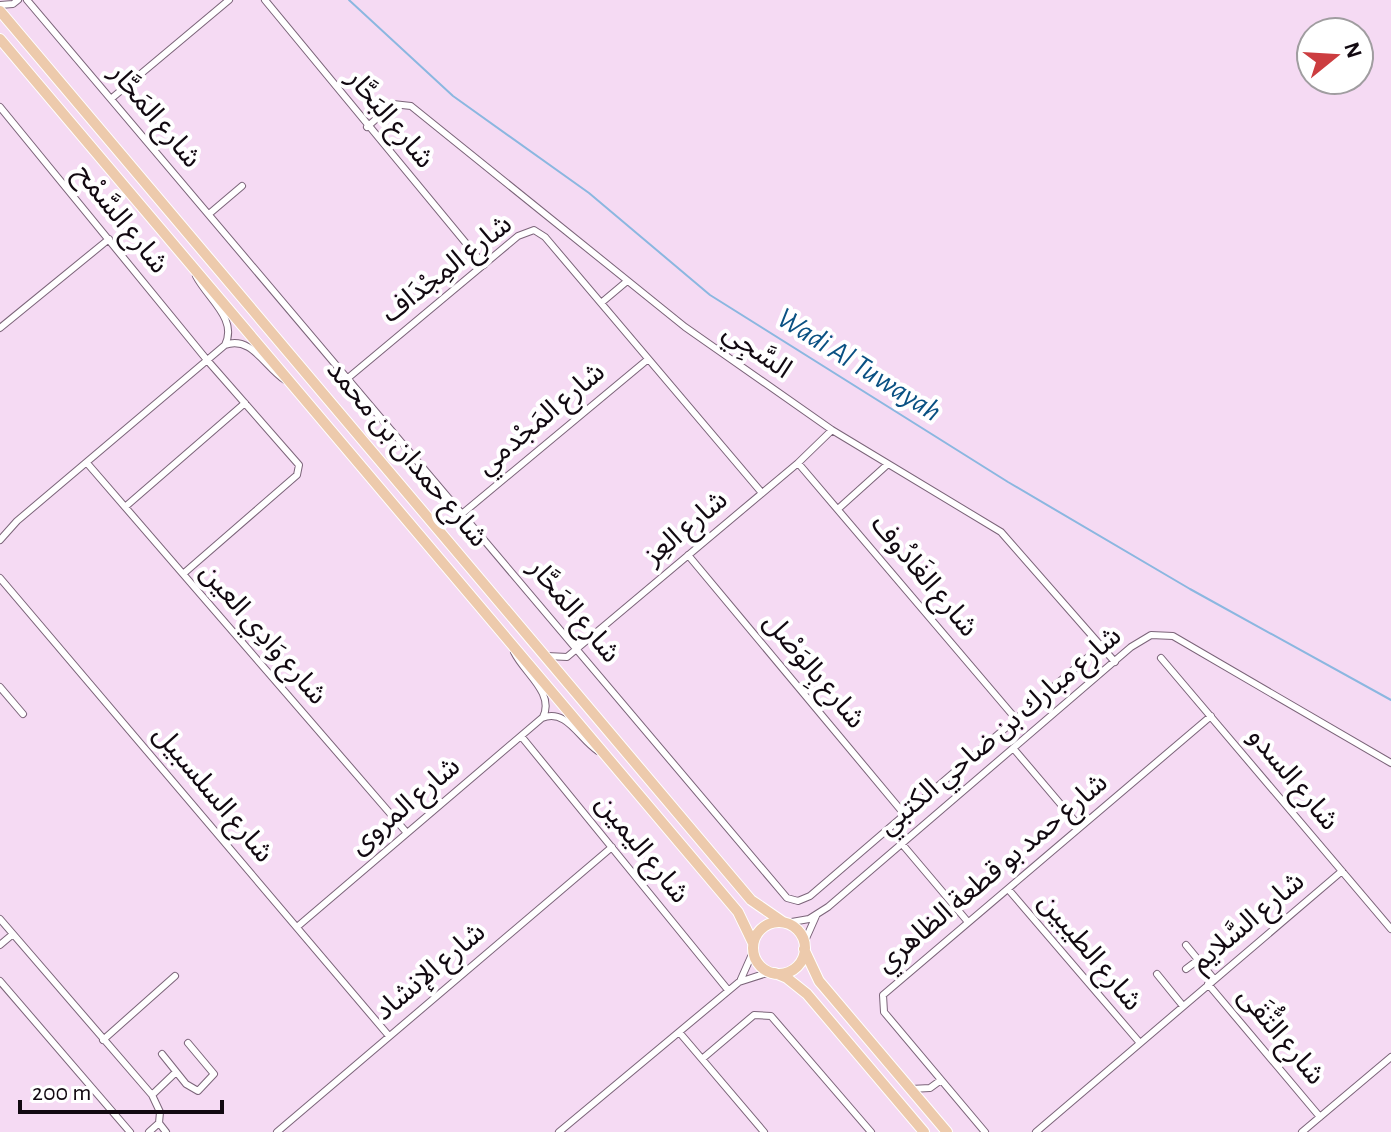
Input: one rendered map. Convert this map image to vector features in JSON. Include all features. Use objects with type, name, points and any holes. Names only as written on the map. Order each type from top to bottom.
[{"type":"main road","name":"شارع حمدان بن محمد","points":[[0,11],[751,900],[784,922]]},
{"type":"main road","name":"شارع حمدان بن محمد","points":[[0,39],[738,912],[753,947]]},
{"type":"main road","points":[[924,1132],[807,994],[759,964],[753,947],[761,929],[784,922],[798,930],[819,981],[947,1132]]},
{"type":"main road","points":[[773,973],[784,973],[798,964],[804,946]]},
{"type":"street","name":"شارع المَحَّار","points":[[27,0],[792,901],[810,896],[1101,646]]},
{"type":"street","points":[[112,98],[229,0]]},
{"type":"street","name":"شارع البَحَّار","points":[[265,0],[484,265]]},
{"type":"street","points":[[0,5],[15,2],[9,23]]},
{"type":"street","name":"السَّجِي","points":[[367,127],[393,104],[411,106],[626,282],[832,430],[1010,540],[1115,662]]},
{"type":"street","name":"شارع السَّمْح","points":[[0,107],[207,360],[299,465],[297,475],[183,574]]},
{"type":"street","points":[[209,214],[242,186]]},
{"type":"street","name":"شارع المِجْدَاف","points":[[348,378],[522,233],[538,231],[762,493]]},
{"type":"street","points":[[0,328],[109,239]]},
{"type":"street","points":[[191,266],[207,295],[229,323],[230,334],[225,345]]},
{"type":"street","points":[[601,303],[626,282]]},
{"type":"street","points":[[0,533],[225,345],[237,341],[246,343],[273,372],[291,384]]},
{"type":"street","name":"شارع المَجْدمي","points":[[463,513],[647,360]]},
{"type":"street","points":[[125,507],[245,403]]},
{"type":"street","name":"شارع العِز","points":[[567,657],[798,463],[832,430]]},
{"type":"street","name":"شارع وَادِي العين","points":[[87,463],[407,833]]},
{"type":"street","name":"شارع الغَادُوف","points":[[798,463],[1016,719]]},
{"type":"street","points":[[838,509],[888,464]]},
{"type":"street","points":[[0,540],[8,529]]},
{"type":"street","name":"شارع بِالوَصْل","points":[[688,555],[905,815]]},
{"type":"street","name":"شارع السلسبيل","points":[[1,577],[389,1036]]},
{"type":"street","name":"شارع مبارك بن ضاحي الكتبي","points":[[804,946],[816,916],[1145,638],[1159,634],[1173,636],[1391,763]]},
{"type":"street","points":[[511,641],[522,667],[545,696],[547,707],[542,718]]},
{"type":"street","points":[[547,656],[567,657],[563,678]]},
{"type":"street","name":"شارع السدو","points":[[1161,658],[1391,929]]},
{"type":"street","points":[[0,687],[23,714]]},
{"type":"street","points":[[542,718],[554,715],[564,718],[589,745],[605,754]]},
{"type":"street","name":"شارع حمد بو قطعة الظاهري","points":[[985,1132],[884,1012],[882,999],[1211,716]]},
{"type":"street","name":"شارع المروى","points":[[297,927],[542,718]]},
{"type":"street","name":"شارع اليمين","points":[[521,736],[728,990]]},
{"type":"street","points":[[1013,748],[1080,827]]},
{"type":"street","points":[[960,768],[973,782]]},
{"type":"street","points":[[902,844],[968,922]]},
{"type":"street","name":"شارع الإنشاد","points":[[277,1132],[612,847]]},
{"type":"street","name":"شارع السَّلايم","points":[[1036,1132],[1342,871]]},
{"type":"street","name":"شارع الطيبين","points":[[1008,889],[1140,1043]]},
{"type":"street","name":"شارع مبارك بن ضاحي الكتبي","points":[[784,922],[816,916]]},
{"type":"street","points":[[0,919],[152,1095],[160,1112],[159,1123],[149,1132]]},
{"type":"street","points":[[0,945],[13,934]]},
{"type":"street","name":"شارع التُّقَى","points":[[1186,945],[1211,982],[1320,1117]]},
{"type":"street","points":[[739,982],[753,947]]},
{"type":"street","points":[[1186,969],[1198,960]]},
{"type":"street","points":[[559,1132],[728,990],[739,982],[773,973]]},
{"type":"street","name":"شارع السَّلايم","points":[[1157,974],[1183,1006]]},
{"type":"street","points":[[103,1040],[175,976]]},
{"type":"street","points":[[0,981],[130,1132]]},
{"type":"street","points":[[702,1059],[754,1015],[771,1016],[871,1132]]},
{"type":"street","points":[[679,1032],[764,1132]]},
{"type":"street","points":[[162,1054],[176,1072],[198,1091],[214,1076],[188,1043]]},
{"type":"street","points":[[1302,1132],[1391,1057]]},
{"type":"street","points":[[152,1095],[176,1072]]},
{"type":"street","points":[[911,1089],[930,1088],[941,1080]]},
{"type":"street","points":[[926,1107],[930,1088]]},
{"type":"street","points":[[159,1123],[166,1132]]},
{"type":"waterway","name":"Wadi Al Tuwayah","points":[[349,0],[453,96],[589,193],[710,295],[1008,482],[1190,589],[1391,700]]}]
